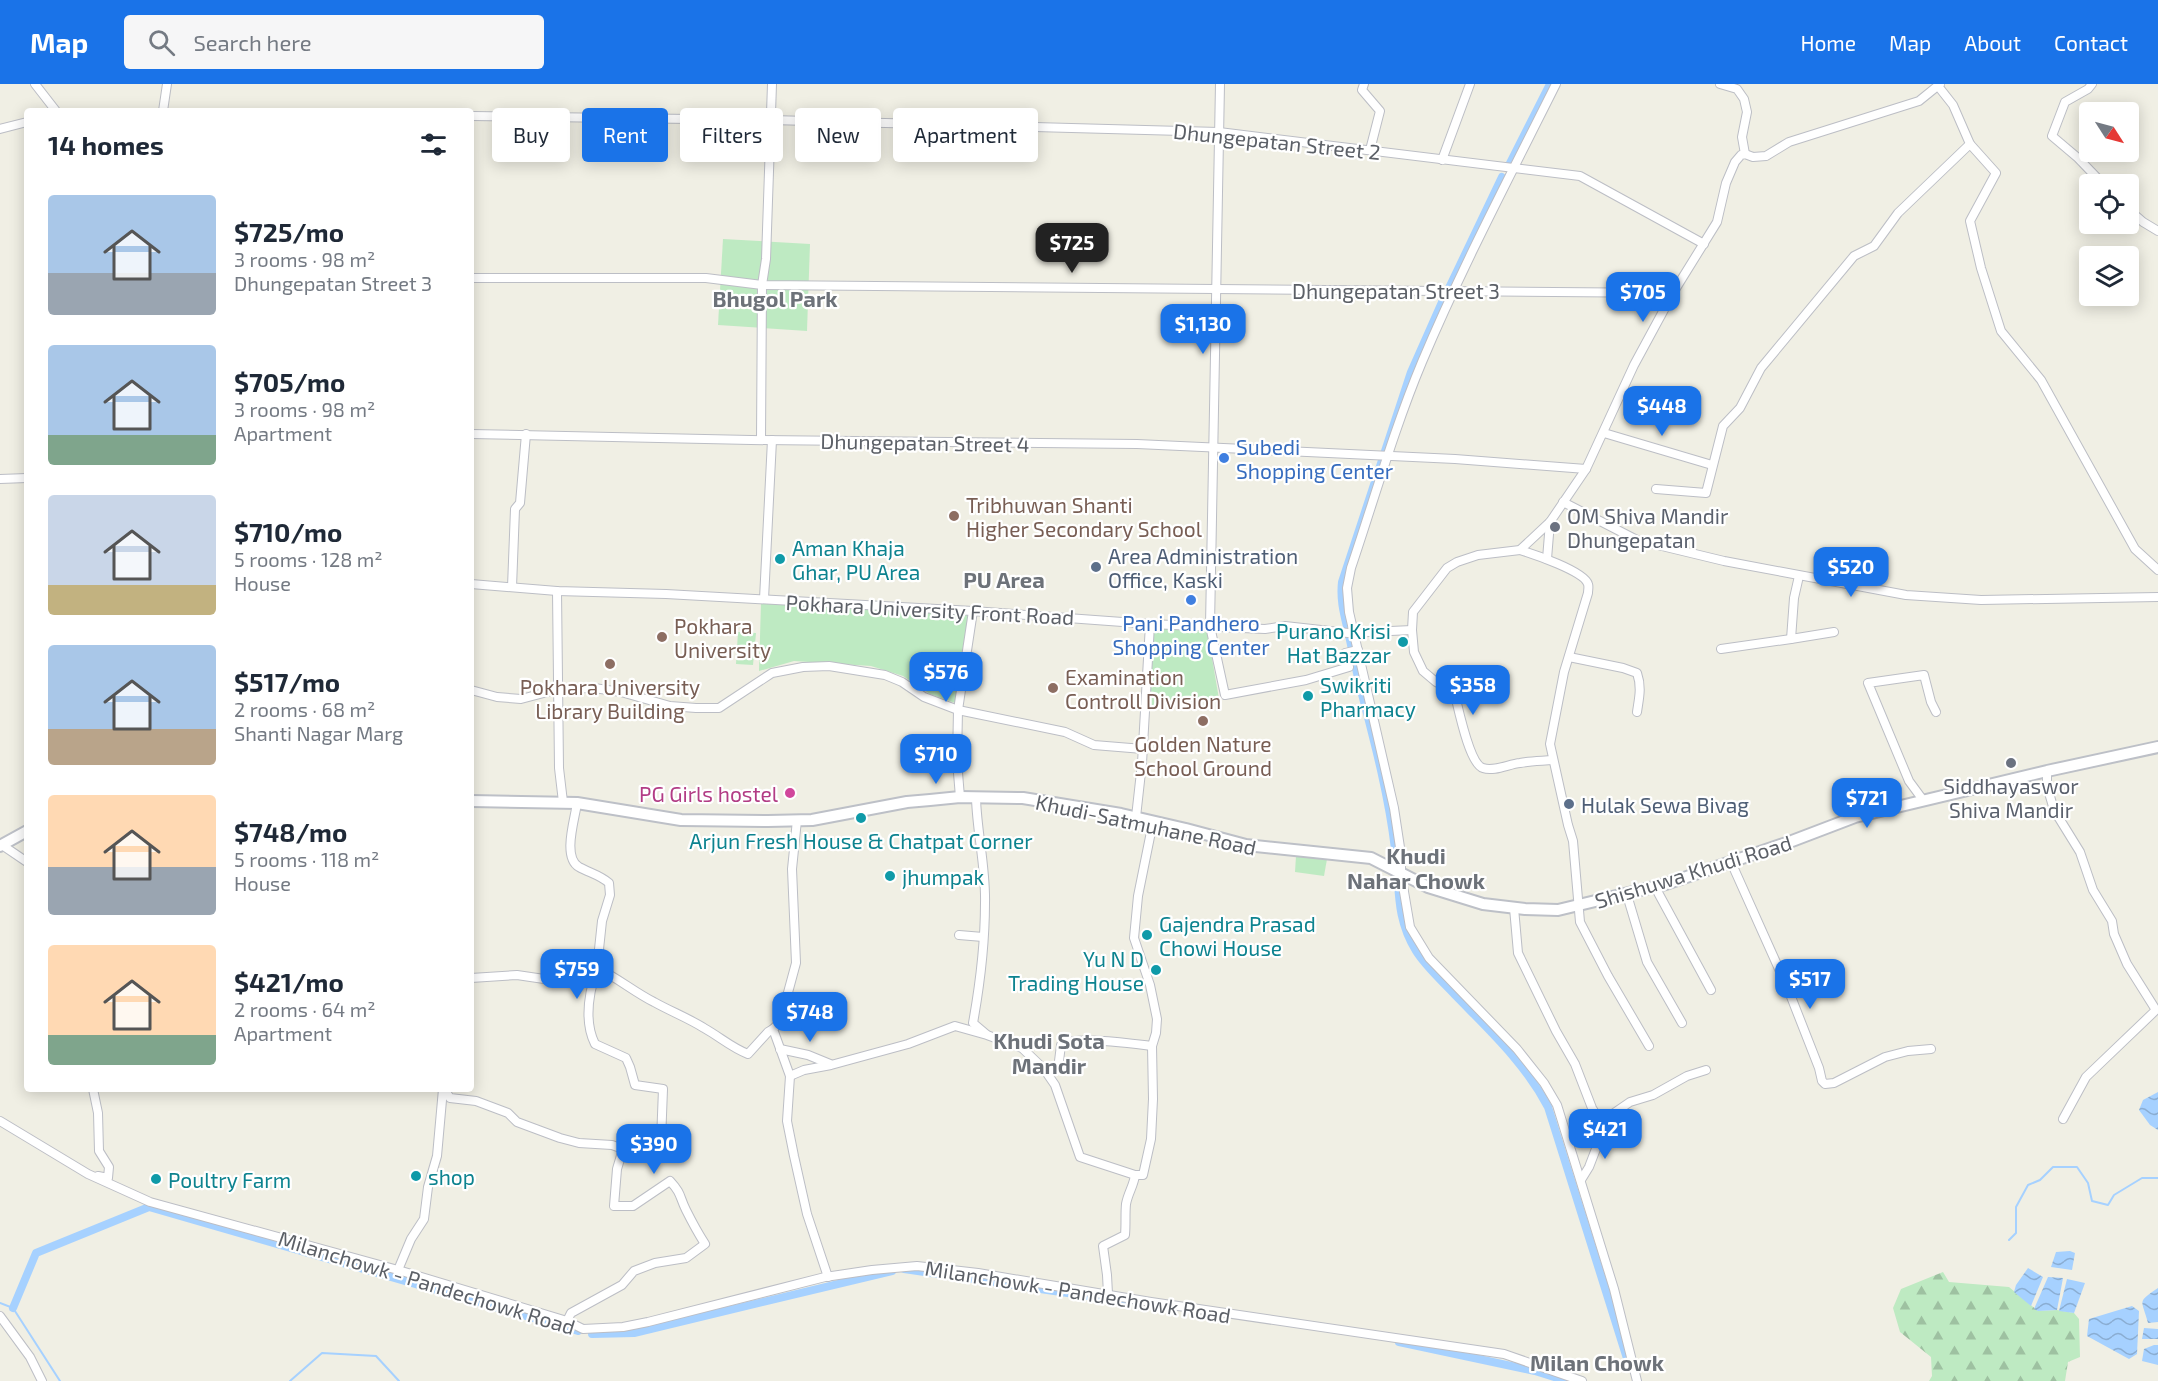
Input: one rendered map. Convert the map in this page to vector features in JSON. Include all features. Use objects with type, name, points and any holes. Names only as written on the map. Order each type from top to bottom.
[{"type":"main road","name":"Shishuwa Khudi Road","points":[[1514,908],[1558,910],[1627,895],[1731,862],[1855,817],[2158,747]]},
{"type":"main road","name":"Khudi-Satmuhane Road","points":[[474,801],[577,803],[681,820],[796,820],[827,818],[907,802],[960,797],[1023,798],[1136,818],[1246,845],[1371,858],[1428,887],[1482,904],[1514,908]]},
{"type":"main road","points":[[1,846],[24,833]]},
{"type":"street","points":[[35,84],[54,108]]},
{"type":"street","points":[[163,108],[167,84]]},
{"type":"street","points":[[771,108],[772,84]]},
{"type":"street","points":[[1220,84],[1210,626],[1225,695],[1306,680],[1350,667],[1345,653],[1358,650]]},
{"type":"street","points":[[1364,84],[1362,90],[1380,111],[1370,150]]},
{"type":"street","points":[[1442,160],[1470,84]]},
{"type":"street","points":[[1556,84],[1454,292],[1415,380],[1384,456],[1347,588],[1349,612],[1394,808],[1401,854],[1396,871],[1410,927],[1429,958],[1517,1049],[1544,1083],[1557,1106],[1614,1289],[1637,1381]]},
{"type":"street","points":[[1720,84],[1737,89],[1744,99],[1747,112],[1742,137],[1745,154]]},
{"type":"street","points":[[2091,84],[2088,89],[2065,102],[2052,136],[2093,174]]},
{"type":"street","points":[[1520,550],[1550,522],[1586,469],[1634,365],[1673,293],[1717,222],[1726,183],[1735,162],[1741,155],[1766,156],[1790,142],[1919,101],[1939,85],[1953,105],[1970,144],[1996,173],[1970,222],[1981,268],[2001,331],[2041,380],[2135,549],[2158,570]]},
{"type":"street","name":"Dhungepatan Street 2","points":[[474,116],[680,119]]},
{"type":"street","name":"Dhungepatan Street 2","points":[[783,120],[1219,132],[1580,176],[1704,244]]},
{"type":"street","points":[[0,129],[24,123]]},
{"type":"street","points":[[1656,489],[1706,493],[1723,426],[1740,408],[1761,368],[1854,256],[1874,246],[1898,213],[1970,144]]},
{"type":"street","points":[[761,439],[762,285],[766,259],[769,162]]},
{"type":"street","points":[[2139,219],[2158,231]]},
{"type":"street","name":"Dhungepatan Street 3","points":[[474,278],[706,278],[762,285],[1673,293]]},
{"type":"street","points":[[1604,433],[1712,465]]},
{"type":"street","name":"Dhungepatan Street 4","points":[[474,434],[1137,444],[1455,459],[1586,469]]},
{"type":"street","points":[[512,587],[515,509],[520,503],[526,434]]},
{"type":"street","points":[[764,599],[772,440]]},
{"type":"street","points":[[0,479],[24,478]]},
{"type":"street","points":[[1563,502],[1637,540],[1724,561],[1905,595],[1981,600],[2158,597]]},
{"type":"street","points":[[1547,559],[1550,522]]},
{"type":"street","points":[[1553,760],[1520,763],[1492,769],[1482,768],[1476,763],[1463,729],[1454,691],[1436,682],[1423,671],[1414,652],[1413,612],[1447,568],[1457,562],[1478,555],[1520,550],[1547,559],[1585,578],[1588,584],[1588,593],[1569,657],[1550,744],[1573,841],[1580,922],[1648,1046]]},
{"type":"street","points":[[1791,639],[1794,598],[1799,576]]},
{"type":"street","name":"Pokhara University Front Road","points":[[474,584],[557,591],[666,594],[973,611],[1150,624],[1265,629],[1285,626],[1354,633],[1412,630]]},
{"type":"street","points":[[557,591],[559,768],[564,802]]},
{"type":"street","points":[[960,797],[957,761],[958,710],[973,611]]},
{"type":"street","points":[[1136,818],[1143,749],[1150,624]]},
{"type":"street","points":[[1721,649],[1834,632]]},
{"type":"street","points":[[1569,657],[1637,673],[1641,691],[1637,712]]},
{"type":"street","points":[[474,691],[496,697],[521,699],[559,688],[594,688],[621,692],[670,706],[719,708],[772,673],[803,667],[829,666],[885,675],[902,682],[924,697],[958,710],[1065,732],[1094,745],[1143,749]]},
{"type":"street","points":[[1923,800],[1909,781],[1868,683],[1924,675],[1936,712]]},
{"type":"street","points":[[2047,771],[2047,786],[2054,810],[2080,852],[2093,890],[2112,921],[2114,933],[2127,964],[2156,1011],[2086,1077],[2063,1119]]},
{"type":"street","points":[[973,1023],[985,903],[984,877],[976,820],[976,798]]},
{"type":"street","points":[[567,1321],[571,1313],[622,1285],[634,1271],[655,1263],[686,1258],[705,1244],[684,1205],[681,1193],[670,1181],[633,1206],[614,1206],[617,1169],[626,1145],[654,1145],[661,1141],[663,1089],[634,1085],[626,1058],[593,1041],[587,1014],[597,969],[602,921],[610,895],[609,883],[601,876],[576,866],[570,855],[577,803]]},
{"type":"street","points":[[474,978],[517,975],[544,979],[551,970],[597,969],[620,979],[651,1001],[694,1022],[734,1048],[748,1054],[780,1022],[796,963],[792,869],[796,820]]},
{"type":"street","points":[[790,1076],[804,1070],[908,1044],[956,1026],[1022,1048],[1044,1069],[1054,1085],[1080,1157],[1134,1178],[1143,1175],[1151,1139],[1152,1046],[1156,1033],[1156,1018],[1150,985],[1134,938],[1141,878],[1153,822]]},
{"type":"street","points":[[1,846],[24,860]]},
{"type":"street","points":[[1731,862],[1788,989],[1825,1084],[1834,1083],[1884,1057],[1908,1051],[1931,1049]]},
{"type":"street","points":[[1655,887],[1712,990]]},
{"type":"street","points":[[1627,895],[1647,962],[1682,1023]]},
{"type":"street","points":[[1514,908],[1518,953],[1556,1031],[1575,1064],[1592,1108],[1604,1128]]},
{"type":"street","points":[[959,935],[983,937]]},
{"type":"street","points":[[963,1028],[973,1023]]},
{"type":"street","points":[[973,1023],[987,1035]]},
{"type":"street","points":[[773,1029],[790,1076],[787,1120],[807,1214],[828,1277]]},
{"type":"street","points":[[1054,1085],[1061,1045],[1065,1041],[1080,1040],[1152,1046]]},
{"type":"street","points":[[780,1049],[808,1055],[831,1065]]},
{"type":"street","points":[[1044,1069],[1058,1069]]},
{"type":"street","points":[[1581,1180],[1604,1128],[1614,1113],[1630,1102],[1653,1095],[1687,1076],[1706,1070]]},
{"type":"street","points":[[88,1174],[108,1178],[109,1167],[99,1151],[98,1113],[94,1092]]},
{"type":"street","points":[[399,1270],[411,1239],[424,1219],[428,1187],[437,1156],[443,1092]]},
{"type":"street","points":[[445,1092],[450,1098],[476,1101],[508,1113],[517,1122],[535,1130],[579,1143],[612,1144],[624,1149]]},
{"type":"street","name":"Milanchowk - Pandechowk Road","points":[[0,1121],[88,1174],[150,1202],[399,1270],[567,1321],[583,1329],[623,1327],[828,1277],[917,1266],[1504,1354],[1582,1381]]},
{"type":"street","points":[[1108,1294],[1102,1246],[1125,1234],[1126,1205],[1134,1178]]},
{"type":"street","points":[[0,1316],[30,1357],[42,1381]]},
{"type":"green space","name":"Bhugol Park","points":[[723,239],[810,244],[807,331],[718,325]]},
{"type":"green space","points":[[761,602],[970,614],[955,703],[930,694],[903,676],[871,666],[794,661],[759,671]]},
{"type":"green space","points":[[1154,628],[1207,629],[1219,699],[1149,706]]},
{"type":"green space","points":[[738,632],[756,633],[753,665],[736,664]]},
{"type":"green space","points":[[1296,856],[1327,859],[1324,876],[1295,872]]},
{"type":"green space","points":[[1943,1272],[1949,1282],[2009,1287],[2038,1311],[2057,1310],[2074,1313],[2079,1319],[2080,1357],[2068,1362],[2065,1381],[1929,1381],[1932,1376],[1931,1357],[1900,1332],[1893,1308],[1901,1289]]},
{"type":"water","points":[[2158,1092],[2158,1130],[2150,1125],[2139,1110],[2143,1100]]},
{"type":"water","points":[[2056,1252],[2075,1253],[2072,1270],[2051,1267]]},
{"type":"water","points":[[2028,1268],[2043,1277],[2031,1306],[2014,1292]]},
{"type":"water","points":[[2048,1277],[2063,1278],[2057,1310],[2038,1311],[2034,1309]]},
{"type":"water","points":[[2067,1279],[2085,1283],[2074,1313],[2059,1311]]},
{"type":"water","points":[[2158,1288],[2158,1322],[2148,1323],[2142,1302],[2146,1296]]},
{"type":"water","points":[[2132,1306],[2139,1311],[2137,1354],[2129,1359],[2087,1336],[2089,1319]]},
{"type":"water","points":[[2144,1328],[2158,1329],[2158,1339],[2142,1339]]},
{"type":"water","points":[[2158,1345],[2158,1365],[2142,1361],[2144,1349]]},
{"type":"waterway","points":[[1509,165],[1550,84]]},
{"type":"waterway","points":[[1449,288],[1502,177]]},
{"type":"waterway","points":[[1446,293],[1411,372],[1342,582],[1343,607],[1386,792],[1395,849],[1401,914],[1409,938],[1424,963],[1506,1048],[1539,1091],[1548,1107],[1630,1368]]},
{"type":"waterway","points":[[2009,1240],[2016,1233],[2016,1207],[2028,1185],[2040,1180],[2053,1167],[2077,1167],[2088,1183],[2092,1201],[2108,1205],[2114,1195],[2142,1178],[2158,1178]]},
{"type":"waterway","points":[[13,1308],[36,1253],[149,1207],[578,1331]]},
{"type":"waterway","points":[[904,1269],[1129,1302]]},
{"type":"waterway","points":[[592,1334],[634,1333],[892,1271]]},
{"type":"waterway","points":[[0,1303],[13,1308],[60,1381]]},
{"type":"waterway","points":[[1399,1342],[1535,1371],[1567,1381]]},
{"type":"waterway","points":[[290,1381],[322,1353],[376,1356],[399,1381]]},
{"type":"place","name":"Subedi Shopping Center","points":[[1224,458]]},
{"type":"place","name":"Tribhuwan Shanti Higher Secondary School","points":[[954,516]]},
{"type":"place","name":"OM Shiva Mandir Dhungepatan","points":[[1555,527]]},
{"type":"place","name":"Aman Khaja Ghar, PU Area","points":[[780,559]]},
{"type":"place","name":"Area Administration Office, Kaski","points":[[1096,567]]},
{"type":"place","name":"Pani Pandhero Shopping Center","points":[[1191,600]]},
{"type":"place","name":"Pokhara University","points":[[662,637]]},
{"type":"place","name":"Purano Krisi Hat Bazzar","points":[[1403,642]]},
{"type":"place","name":"Pokhara University Library Building","points":[[610,664]]},
{"type":"place","name":"Examination Controll Division","points":[[1053,688]]},
{"type":"place","name":"Swikriti Pharmacy","points":[[1308,696]]},
{"type":"place","name":"Golden Nature School Ground","points":[[1203,721]]},
{"type":"place","name":"Siddhayaswor Shiva Mandir","points":[[2011,763]]},
{"type":"place","name":"PG Girls hostel","points":[[790,793]]},
{"type":"place","name":"Hulak Sewa Bivag","points":[[1569,804]]},
{"type":"place","name":"Arjun Fresh House & Chatpat Corner","points":[[861,818]]},
{"type":"place","name":"jhumpak","points":[[890,876]]},
{"type":"place","name":"Gajendra Prasad Chowi House","points":[[1147,935]]},
{"type":"place","name":"Yu N D Trading House","points":[[1156,970]]},
{"type":"place","name":"shop","points":[[416,1176]]},
{"type":"place","name":"Poultry Farm","points":[[156,1179]]},
{"type":"district","name":"Bhugol Park","points":[[775,298]]},
{"type":"district","name":"PU Area","points":[[1004,579]]},
{"type":"district","name":"Khudi Nahar Chowk","points":[[1416,868]]},
{"type":"district","name":"Khudi Sota Mandir","points":[[1049,1052]]},
{"type":"district","name":"Milan Chowk","points":[[1597,1362]]}]
